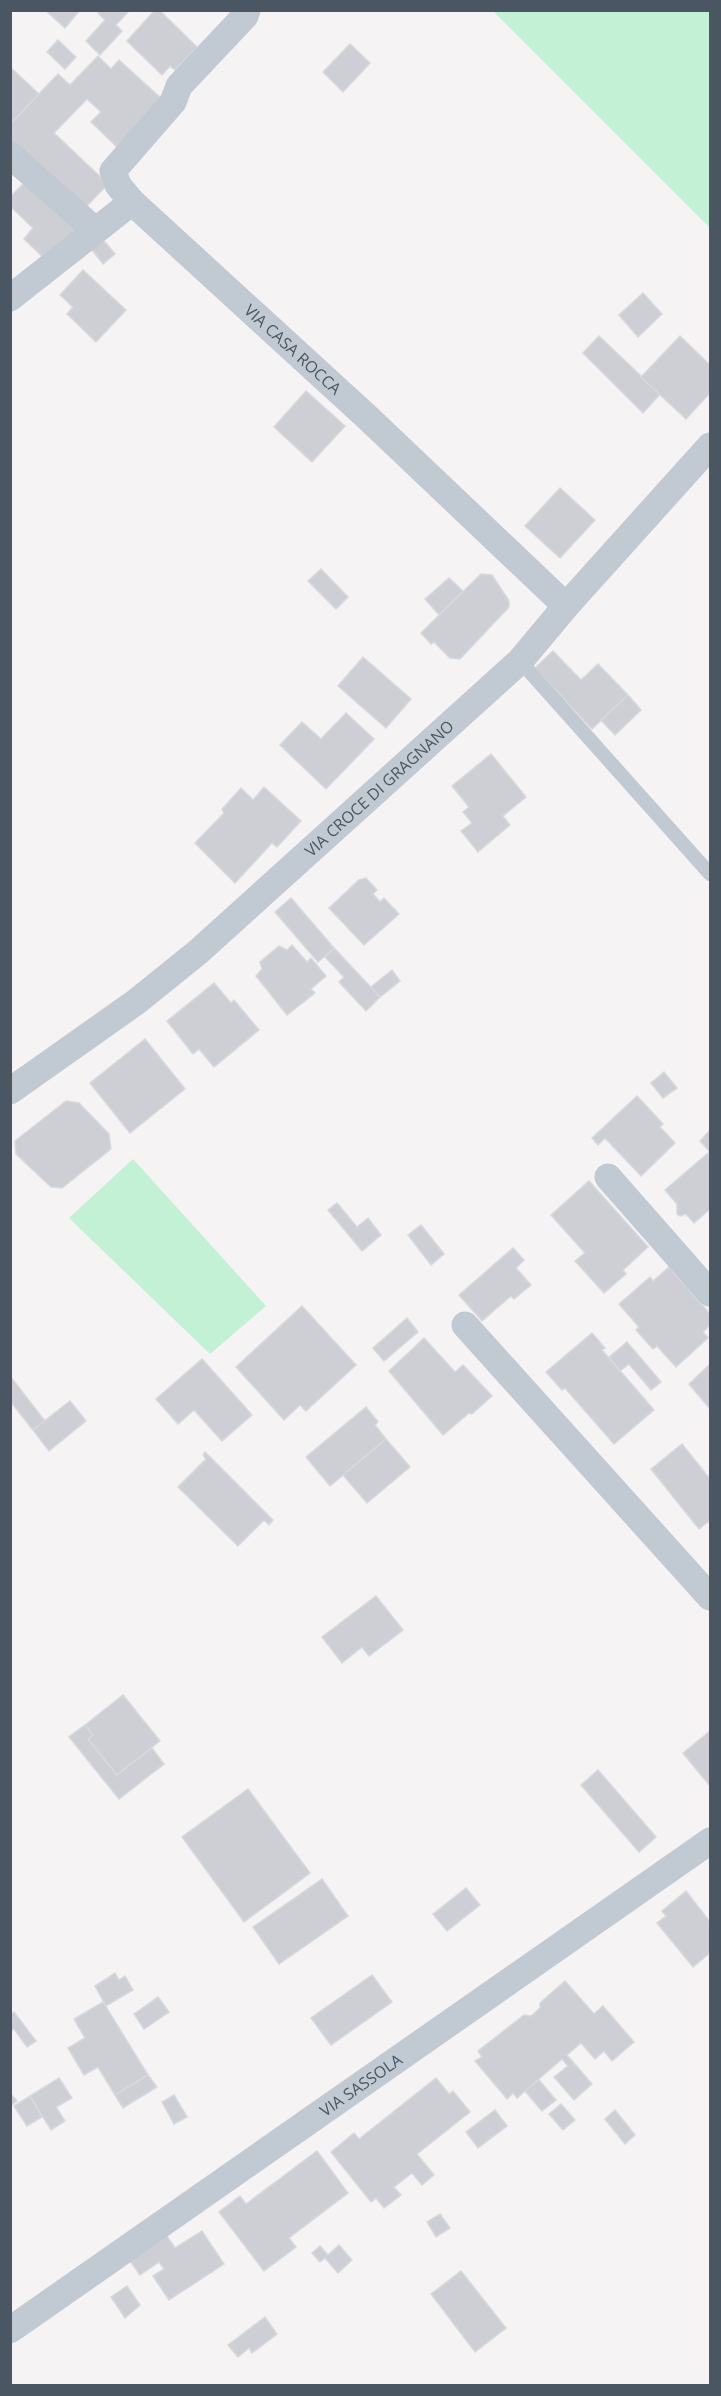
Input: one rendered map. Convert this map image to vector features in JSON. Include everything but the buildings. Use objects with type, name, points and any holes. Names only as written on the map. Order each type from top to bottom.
[{"type":"street","name":"VIA CASA ROCCA","points":[[247,10],[245,16],[179,86],[173,102],[113,171],[118,185],[132,202],[367,417],[566,606]]},
{"type":"street","points":[[10,155],[95,230]]},
{"type":"street","points":[[10,298],[132,202]]},
{"type":"street","name":"VIA CROCE DI GRAGNANO","points":[[10,1091],[136,1002],[198,952],[520,661],[566,606],[711,446]]},
{"type":"street","points":[[608,1177],[711,1293]]},
{"type":"street","points":[[465,1325],[711,1597]]},
{"type":"street","name":"VIA SASSOLA","points":[[10,2330],[711,1841]]},
{"type":"lane","points":[[520,661],[711,874]]},
{"type":"green space","points":[[493,11],[710,11],[710,228]]},
{"type":"green space","points":[[133,1159],[266,1306],[210,1354],[69,1218]]}]
